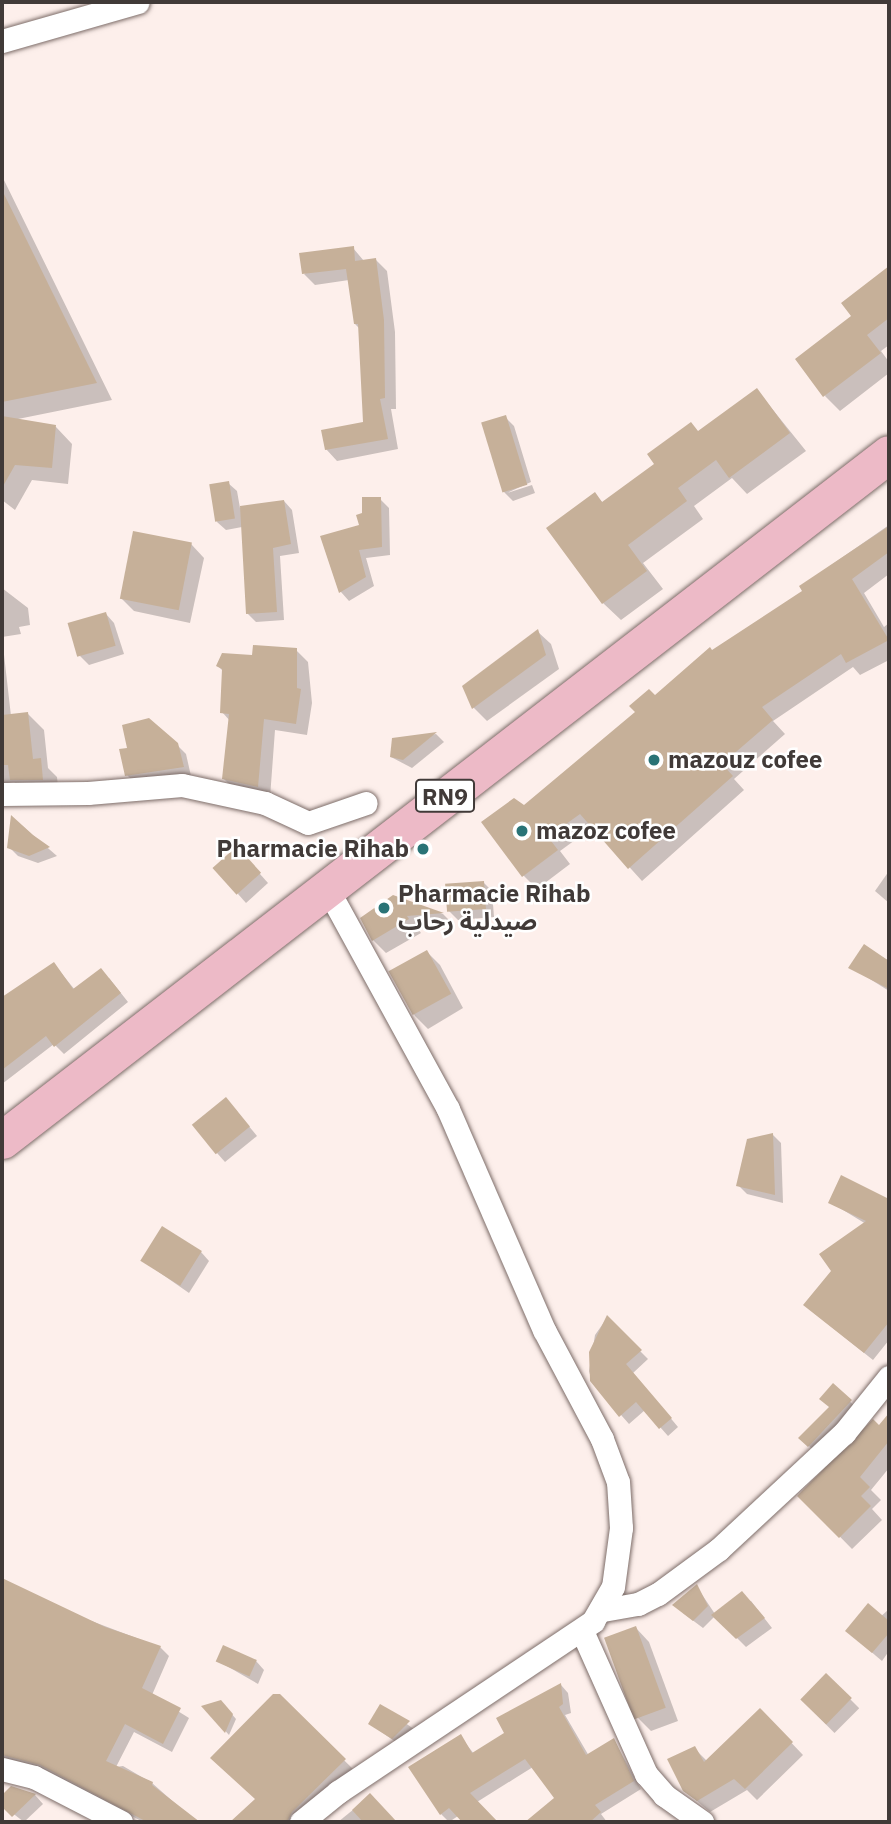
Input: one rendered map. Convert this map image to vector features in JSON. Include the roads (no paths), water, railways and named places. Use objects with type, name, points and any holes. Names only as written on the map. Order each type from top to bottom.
[{"type":"main road","name":"RN9","points":[[2,1140],[889,454]]},
{"type":"street","points":[[2,41],[138,2]]},
{"type":"street","points":[[2,794],[88,793],[181,785],[265,803],[308,822],[366,803]]},
{"type":"street","points":[[301,1822],[338,1791],[582,1631],[603,1610],[613,1587],[621,1528],[618,1482],[602,1439],[544,1331],[447,1109],[327,888]]},
{"type":"street","points":[[603,1610],[638,1604],[658,1594],[719,1549],[844,1433],[889,1377]]},
{"type":"street","points":[[582,1631],[646,1774],[664,1795],[702,1822]]},
{"type":"street","points":[[2,1769],[34,1777],[121,1822]]},
{"type":"place","name":"mazouz cofee","points":[[654,760]]},
{"type":"place","name":"mazoz cofee","points":[[522,831]]},
{"type":"place","name":"Pharmacie Rihab","points":[[423,849]]},
{"type":"place","name":"Pharmacie Rihab صيدلية رحاب","points":[[384,908]]}]
